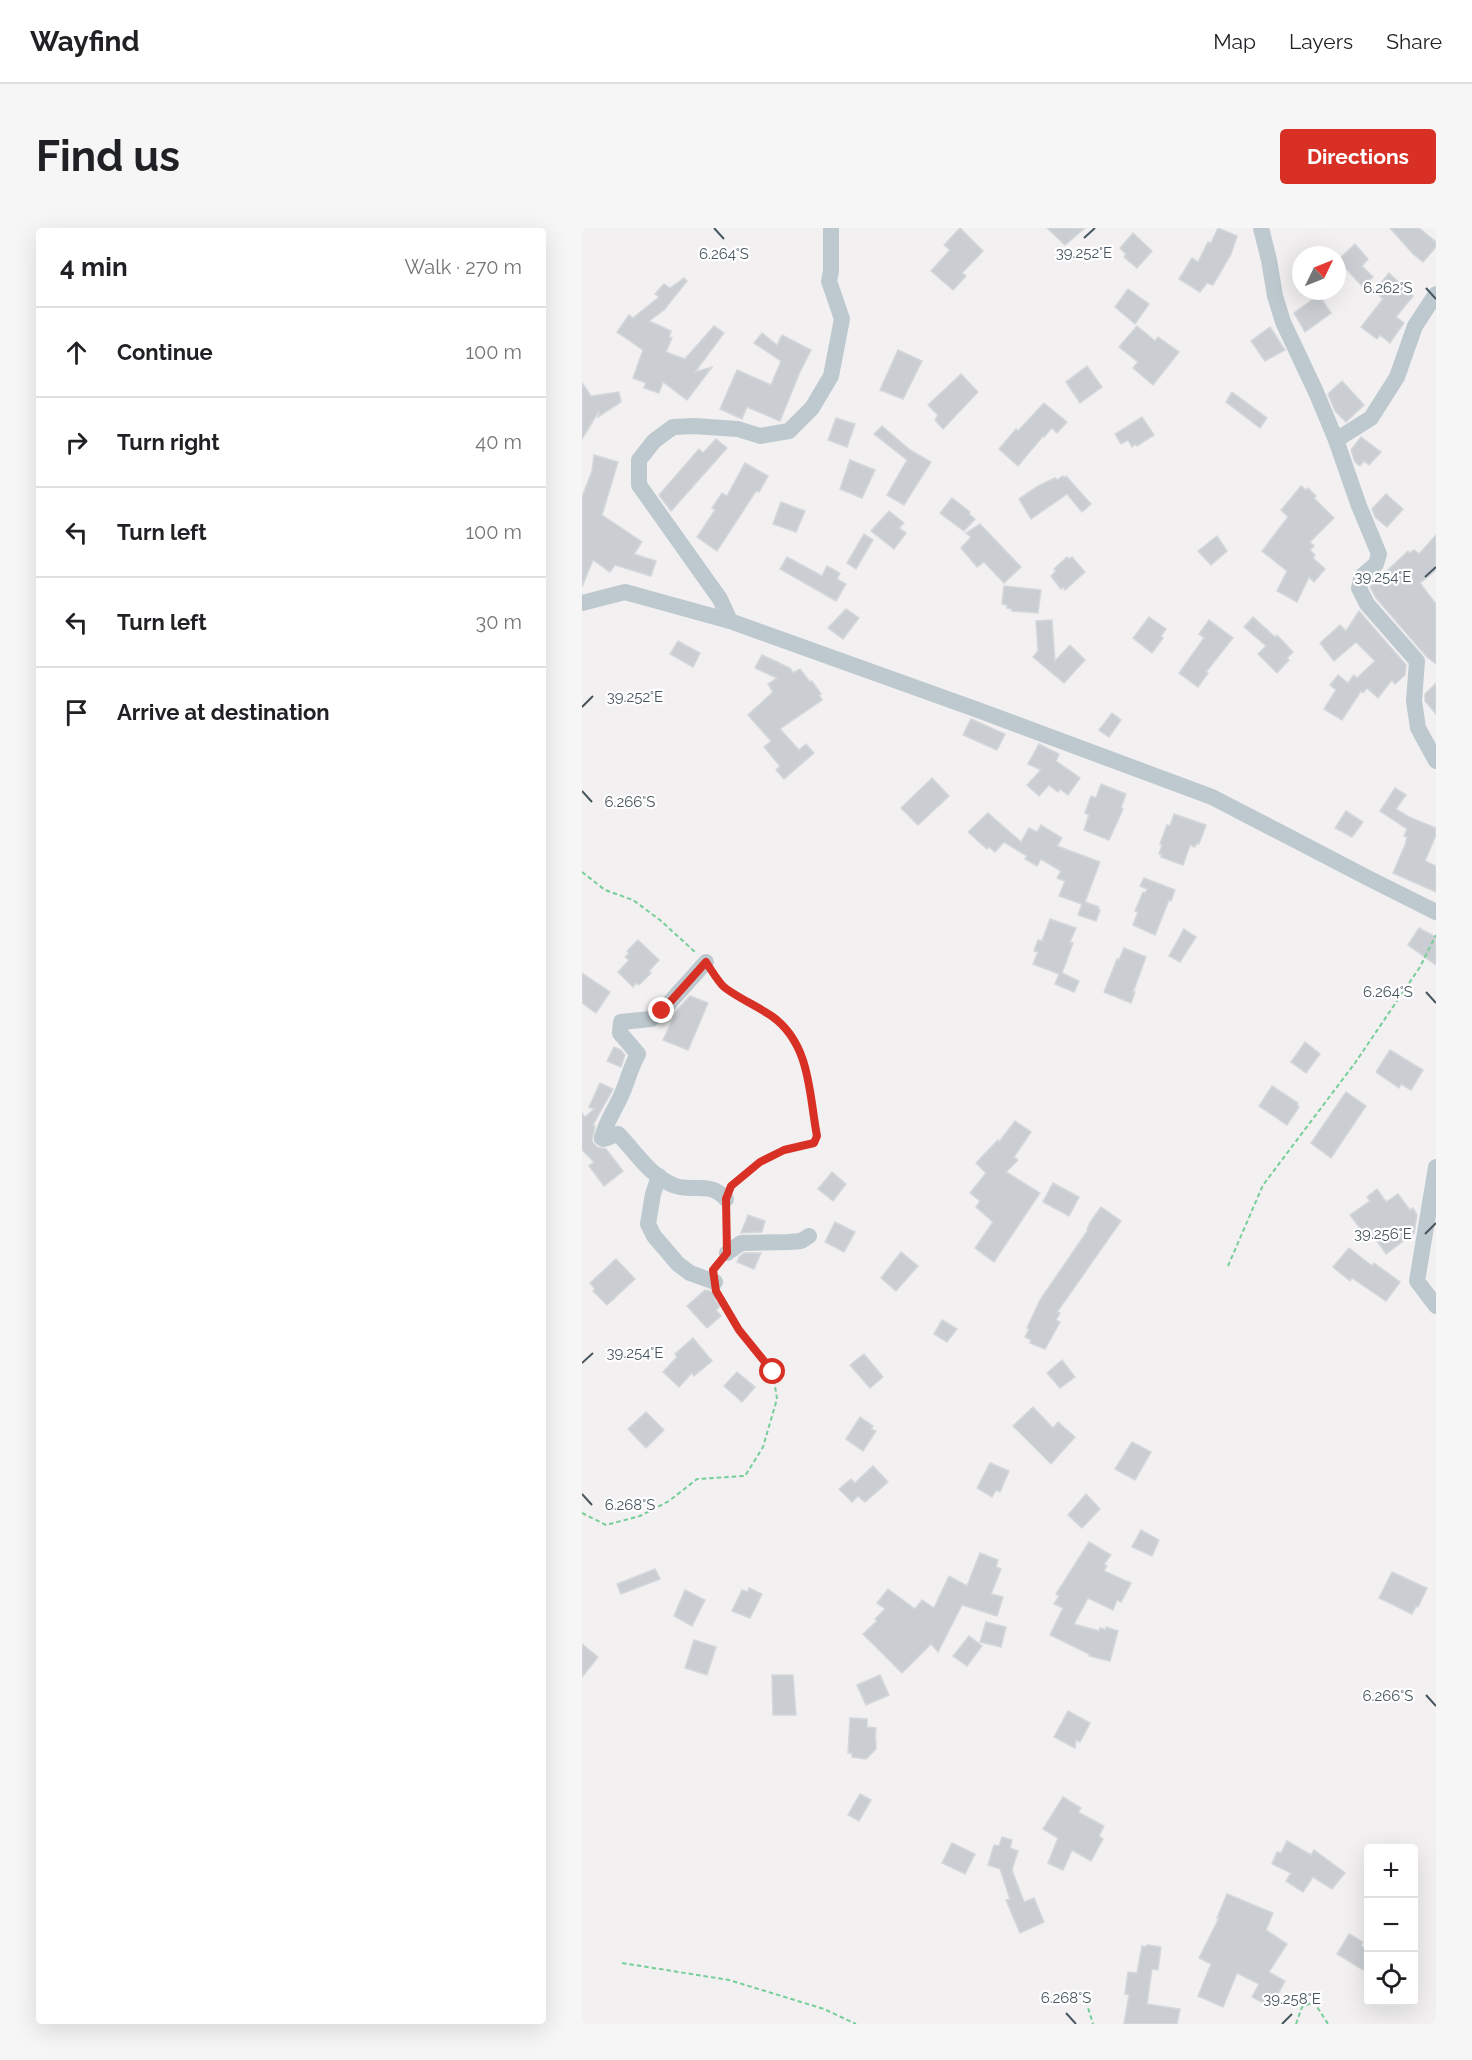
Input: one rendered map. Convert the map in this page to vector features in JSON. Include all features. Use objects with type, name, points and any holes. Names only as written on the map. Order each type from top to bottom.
[{"type":"street","points":[[730,621],[720,599],[639,485],[639,460],[654,441],[673,427],[738,429],[760,436],[789,430],[812,408],[831,376],[842,319],[830,281],[831,228]]},
{"type":"street","points":[[1261,228],[1275,296],[1283,322],[1336,440],[1379,554],[1376,564],[1362,576],[1359,588],[1367,604],[1417,661],[1414,701],[1418,728],[1436,761]]},
{"type":"street","points":[[1336,440],[1371,418],[1397,377],[1415,326],[1436,294]]},
{"type":"street","points":[[582,603],[625,592],[730,621],[1212,797],[1436,912]]},
{"type":"street","points":[[706,962],[662,1011],[651,1019],[621,1022],[620,1033],[638,1054],[620,1098],[613,1109],[614,1127],[652,1173],[674,1185],[711,1189],[726,1199]]},
{"type":"street","points":[[1436,1167],[1417,1281],[1436,1306]]},
{"type":"street","points":[[659,1176],[653,1194],[648,1224],[654,1236],[678,1264],[690,1273],[715,1282]]},
{"type":"street","points":[[727,1253],[741,1243],[801,1241],[809,1236]]},
{"type":"path","points":[[582,872],[605,890],[633,900],[660,920],[706,962],[724,987],[776,1018],[790,1034],[803,1056],[817,1136],[814,1143],[784,1150],[760,1162],[731,1186],[726,1199],[727,1253]]},
{"type":"path","points":[[1228,1266],[1263,1185],[1355,1063],[1420,967],[1436,936]]},
{"type":"path","points":[[582,1513],[606,1526],[640,1516],[669,1501],[697,1479],[745,1476],[763,1447],[777,1399],[773,1372],[739,1330],[716,1291],[715,1282]]},
{"type":"path","points":[[622,1963],[729,1980],[824,2009],[856,2024]]},
{"type":"path","points":[[1086,2001],[1093,2024]]},
{"type":"path","points":[[1296,2024],[1302,2007],[1314,2002],[1328,2024]]},
{"type":"building","points":[[960,228],[983,251],[962,273],[966,276],[953,290],[931,271],[950,250],[944,245]]},
{"type":"building","points":[[1047,228],[1085,228],[1065,245]]},
{"type":"building","points":[[1218,228],[1237,236],[1231,254],[1213,285],[1207,283],[1200,292],[1179,279],[1192,258],[1198,262]]},
{"type":"building","points":[[1390,228],[1419,228],[1436,242],[1436,247],[1423,262]]},
{"type":"building","points":[[1133,233],[1152,251],[1137,268],[1124,257],[1126,254],[1120,248]]},
{"type":"building","points":[[1355,244],[1368,259],[1362,266],[1373,277],[1362,286],[1346,269],[1346,252]]},
{"type":"building","points":[[1389,273],[1413,296],[1396,317],[1404,323],[1390,343],[1380,335],[1377,339],[1361,327],[1383,299],[1374,291]]},
{"type":"building","points":[[684,278],[687,281],[664,310],[649,321],[671,331],[669,337],[672,338],[666,352],[685,359],[714,326],[724,333],[695,372],[712,367],[687,400],[663,382],[659,393],[644,388],[646,383],[633,378],[643,350],[617,332],[629,315],[633,318],[659,297],[655,294],[664,284],[670,288]]},
{"type":"building","points":[[1128,289],[1149,304],[1135,324],[1115,307]]},
{"type":"building","points":[[1312,300],[1322,300],[1331,313],[1305,332],[1294,313]]},
{"type":"building","points":[[1137,326],[1155,341],[1158,337],[1179,352],[1153,385],[1133,368],[1138,362],[1119,347]]},
{"type":"building","points":[[1270,327],[1285,350],[1265,361],[1251,341]]},
{"type":"building","points":[[762,333],[777,345],[782,335],[811,350],[780,421],[747,407],[742,419],[720,409],[737,370],[771,385],[781,361],[754,343]]},
{"type":"building","points":[[898,350],[922,361],[903,399],[880,390]]},
{"type":"building","points":[[1087,366],[1102,387],[1080,403],[1066,382]]},
{"type":"building","points":[[961,374],[978,392],[943,429],[935,420],[938,415],[928,405]]},
{"type":"building","points":[[1342,381],[1364,405],[1346,422],[1335,411],[1328,394]]},
{"type":"building","points":[[582,383],[591,396],[619,392],[621,402],[598,417],[599,411],[582,439]]},
{"type":"building","points":[[1232,392],[1267,418],[1260,428],[1226,402]]},
{"type":"building","points":[[1044,403],[1067,422],[1057,433],[1052,428],[1043,436],[1018,466],[999,449],[1016,429],[1018,431]]},
{"type":"building","points":[[1142,417],[1154,435],[1137,446],[1136,444],[1132,447],[1128,440],[1121,444],[1115,434]]},
{"type":"building","points":[[836,418],[855,424],[847,447],[828,440]]},
{"type":"building","points":[[882,426],[910,450],[931,462],[904,505],[887,495],[907,460],[874,434]]},
{"type":"building","points":[[1361,437],[1381,452],[1369,465],[1364,461],[1360,466],[1355,462],[1351,450]]},
{"type":"building","points":[[716,439],[727,448],[671,511],[659,495],[699,449],[703,453]]},
{"type":"building","points":[[594,455],[618,462],[602,515],[642,542],[634,554],[656,561],[651,576],[615,565],[610,572],[593,560],[582,587],[582,497],[592,471]]},
{"type":"building","points":[[850,460],[875,470],[862,498],[840,489]]},
{"type":"building","points":[[745,463],[768,476],[717,551],[697,537],[715,510],[712,508],[722,493],[727,496]]},
{"type":"building","points":[[1063,476],[1064,478],[1066,476],[1091,504],[1082,512],[1067,494],[1031,519],[1019,499],[1038,486]]},
{"type":"building","points":[[1301,486],[1306,490],[1308,488],[1316,496],[1314,498],[1334,518],[1310,542],[1314,546],[1310,550],[1315,555],[1313,558],[1325,569],[1314,582],[1309,577],[1297,602],[1277,591],[1287,571],[1262,551],[1288,517],[1281,510]]},
{"type":"building","points":[[1386,494],[1403,509],[1387,527],[1375,517],[1372,509]]},
{"type":"building","points":[[952,498],[975,519],[964,531],[940,513]]},
{"type":"building","points":[[781,502],[805,511],[796,532],[773,524]]},
{"type":"building","points":[[889,511],[904,523],[899,528],[906,533],[894,549],[871,531]]},
{"type":"building","points":[[980,524],[1021,567],[1004,583],[984,562],[977,567],[961,548],[971,537],[966,533]]},
{"type":"building","points":[[864,534],[873,540],[856,569],[847,563]]},
{"type":"building","points":[[1436,535],[1436,570],[1420,583],[1436,604],[1436,664],[1426,656],[1376,598],[1370,587],[1408,551],[1410,553],[1414,550],[1419,554]]},
{"type":"building","points":[[1217,536],[1227,551],[1211,565],[1198,551]]},
{"type":"building","points":[[787,557],[822,576],[827,566],[840,573],[837,579],[846,584],[836,601],[780,569]]},
{"type":"building","points":[[1067,557],[1069,559],[1072,557],[1085,572],[1065,590],[1063,587],[1061,589],[1051,576],[1056,571],[1054,569]]},
{"type":"building","points":[[1004,586],[1041,590],[1038,613],[1012,611],[1007,608],[1007,605],[1002,604]]},
{"type":"building","points":[[846,609],[859,618],[843,639],[828,628]]},
{"type":"building","points":[[1359,611],[1406,665],[1405,675],[1395,684],[1392,680],[1378,698],[1367,688],[1363,693],[1361,691],[1342,720],[1324,709],[1336,690],[1330,685],[1338,675],[1348,683],[1354,675],[1357,678],[1375,661],[1356,642],[1334,661],[1320,643],[1340,625],[1346,631]]},
{"type":"building","points":[[1149,617],[1166,629],[1161,636],[1163,638],[1152,653],[1133,638]]},
{"type":"building","points":[[1253,617],[1275,637],[1277,635],[1293,652],[1277,673],[1258,654],[1266,646],[1244,627]]},
{"type":"building","points":[[1052,620],[1055,661],[1070,645],[1085,660],[1064,683],[1033,657],[1038,651],[1036,621]]},
{"type":"building","points":[[1209,620],[1233,638],[1206,672],[1208,673],[1198,687],[1179,673],[1204,638],[1199,634]]},
{"type":"building","points":[[678,641],[700,653],[693,667],[670,654]]},
{"type":"building","points":[[762,655],[790,668],[793,673],[800,669],[821,694],[819,695],[822,700],[780,729],[799,750],[806,744],[814,753],[784,779],[776,770],[780,766],[764,747],[771,741],[748,715],[773,692],[768,684],[777,678],[755,668]]},
{"type":"building","points":[[1436,683],[1436,714],[1425,701],[1425,694]]},
{"type":"building","points":[[1112,713],[1121,720],[1109,737],[1099,730]]},
{"type":"building","points":[[971,719],[1005,734],[997,750],[963,735]]},
{"type":"building","points":[[1039,744],[1059,754],[1056,761],[1080,778],[1068,795],[1060,789],[1058,792],[1049,785],[1039,796],[1027,785],[1041,770],[1028,764]]},
{"type":"building","points":[[932,778],[949,796],[918,825],[901,808]]},
{"type":"building","points":[[1101,784],[1126,794],[1121,808],[1123,809],[1109,840],[1084,830],[1089,815],[1085,813],[1091,796],[1096,798]]},
{"type":"building","points":[[1395,788],[1406,795],[1396,809],[1436,828],[1436,835],[1425,861],[1436,866],[1436,892],[1393,873],[1405,845],[1407,837],[1404,836],[1407,829],[1380,811]]},
{"type":"building","points":[[1346,811],[1363,822],[1352,837],[1335,828]]},
{"type":"building","points":[[988,813],[1021,842],[1029,828],[1037,832],[1041,825],[1062,838],[1057,846],[1100,862],[1085,902],[1099,907],[1096,921],[1078,915],[1082,904],[1059,896],[1065,881],[1057,878],[1061,871],[1041,859],[1037,866],[1025,859],[1027,856],[1004,842],[995,852],[989,847],[987,849],[968,832]]},
{"type":"building","points":[[1174,814],[1206,825],[1199,844],[1197,843],[1195,847],[1190,845],[1183,865],[1161,857],[1162,855],[1159,854],[1167,825],[1170,826]]},
{"type":"building","points":[[1144,878],[1175,890],[1155,935],[1133,925],[1138,912],[1135,911],[1143,892],[1145,893],[1147,889],[1140,886]]},
{"type":"building","points":[[1050,919],[1076,928],[1062,973],[1079,981],[1074,992],[1055,984],[1059,974],[1033,964],[1038,952],[1034,951],[1038,940],[1042,941]]},
{"type":"building","points":[[1419,928],[1436,937],[1436,965],[1408,945]]},
{"type":"building","points":[[1184,929],[1196,937],[1180,962],[1169,956]]},
{"type":"building","points":[[638,940],[659,960],[649,971],[651,973],[639,985],[636,983],[633,987],[618,972],[629,960],[625,957],[629,953],[627,951]]},
{"type":"building","points":[[1124,948],[1146,957],[1131,1003],[1104,992],[1117,959],[1119,960]]},
{"type":"building","points":[[582,973],[610,992],[596,1013],[582,1003]]},
{"type":"building","points":[[690,996],[708,1003],[688,1050],[663,1040],[677,1010]]},
{"type":"building","points":[[1305,1042],[1320,1054],[1306,1073],[1291,1062]]},
{"type":"building","points":[[614,1047],[625,1055],[621,1067],[607,1061]]},
{"type":"building","points":[[1390,1050],[1423,1070],[1411,1090],[1401,1084],[1399,1088],[1376,1072]]},
{"type":"building","points":[[600,1083],[613,1089],[593,1125],[595,1126],[592,1141],[597,1147],[606,1149],[623,1171],[604,1186],[589,1166],[594,1162],[582,1150],[582,1113],[585,1117],[594,1109],[589,1107]]},
{"type":"building","points":[[1272,1086],[1298,1103],[1299,1107],[1287,1125],[1259,1106]]},
{"type":"building","points":[[1346,1092],[1366,1106],[1331,1158],[1311,1143]]},
{"type":"building","points":[[1015,1121],[1031,1132],[1014,1157],[1018,1160],[1006,1172],[1040,1193],[994,1262],[975,1248],[993,1222],[976,1207],[980,1201],[970,1193],[986,1173],[976,1163],[998,1140],[999,1142]]},
{"type":"building","points":[[832,1172],[846,1184],[833,1201],[818,1189]]},
{"type":"building","points":[[1053,1183],[1079,1197],[1069,1216],[1043,1202]]},
{"type":"building","points":[[1377,1189],[1386,1202],[1398,1194],[1410,1210],[1413,1208],[1417,1215],[1414,1233],[1386,1254],[1367,1227],[1362,1231],[1350,1215],[1370,1201],[1367,1197]]},
{"type":"building","points":[[1101,1207],[1121,1221],[1057,1312],[1060,1313],[1056,1320],[1060,1322],[1045,1349],[1030,1343],[1031,1340],[1025,1337],[1029,1329],[1027,1328],[1040,1300]]},
{"type":"building","points":[[748,1215],[765,1221],[762,1232],[741,1233]]},
{"type":"building","points":[[835,1222],[855,1232],[844,1252],[825,1242]]},
{"type":"building","points":[[1349,1248],[1372,1266],[1374,1263],[1400,1282],[1386,1301],[1352,1278],[1350,1281],[1333,1267]]},
{"type":"building","points":[[901,1252],[918,1266],[896,1291],[881,1278]]},
{"type":"building","points":[[744,1253],[761,1253],[754,1269],[737,1262]]},
{"type":"building","points":[[616,1259],[635,1279],[607,1305],[593,1291],[595,1289],[590,1283]]},
{"type":"building","points":[[705,1290],[714,1292],[719,1297],[715,1300],[720,1306],[716,1310],[721,1316],[707,1328],[687,1306]]},
{"type":"building","points":[[942,1320],[957,1329],[947,1342],[934,1334]]},
{"type":"building","points":[[693,1338],[712,1361],[694,1376],[692,1373],[679,1387],[663,1372],[677,1357],[675,1354]]},
{"type":"building","points":[[864,1354],[883,1377],[870,1388],[850,1365]]},
{"type":"building","points":[[1062,1360],[1075,1377],[1060,1388],[1047,1373]]},
{"type":"building","points":[[737,1372],[755,1387],[742,1402],[724,1386]]},
{"type":"building","points":[[1033,1407],[1053,1428],[1058,1422],[1075,1437],[1051,1464],[1013,1426]]},
{"type":"building","points":[[646,1412],[664,1430],[646,1448],[628,1429]]},
{"type":"building","points":[[860,1417],[876,1431],[863,1451],[846,1439]]},
{"type":"building","points":[[1132,1442],[1151,1452],[1135,1480],[1115,1469]]},
{"type":"building","points":[[990,1463],[1009,1471],[1000,1492],[996,1490],[992,1497],[977,1488]]},
{"type":"building","points":[[873,1466],[888,1482],[865,1502],[858,1496],[852,1502],[839,1489],[851,1479],[855,1483]]},
{"type":"building","points":[[1086,1494],[1100,1509],[1082,1528],[1068,1515]]},
{"type":"building","points":[[1141,1530],[1159,1540],[1152,1556],[1132,1547]]},
{"type":"building","points":[[1089,1542],[1111,1555],[1104,1564],[1107,1566],[1104,1571],[1131,1583],[1121,1602],[1117,1600],[1113,1610],[1088,1598],[1074,1624],[1099,1631],[1100,1628],[1106,1630],[1106,1627],[1118,1631],[1110,1661],[1089,1656],[1050,1635],[1063,1608],[1054,1604],[1059,1596],[1056,1594]]},
{"type":"building","points":[[980,1553],[998,1560],[996,1567],[1001,1569],[991,1594],[1003,1597],[997,1616],[962,1605],[938,1652],[931,1644],[902,1673],[863,1634],[877,1621],[875,1619],[885,1609],[877,1603],[888,1589],[915,1609],[922,1600],[934,1608],[949,1576],[967,1586]]},
{"type":"building","points":[[655,1569],[660,1579],[621,1594],[617,1584]]},
{"type":"building","points":[[1392,1572],[1427,1588],[1412,1614],[1379,1598]]},
{"type":"building","points":[[749,1588],[762,1594],[750,1618],[732,1611],[742,1590],[748,1592]]},
{"type":"building","points":[[685,1590],[705,1600],[692,1626],[674,1616]]},
{"type":"building","points":[[986,1622],[1006,1627],[1001,1647],[980,1642]]},
{"type":"building","points":[[969,1636],[982,1646],[967,1666],[953,1656]]},
{"type":"building","points":[[694,1640],[716,1647],[707,1675],[685,1668]]},
{"type":"building","points":[[582,1644],[598,1657],[582,1677]]},
{"type":"building","points":[[772,1675],[793,1675],[796,1715],[773,1715]]},
{"type":"building","points":[[880,1675],[889,1695],[866,1705],[857,1685]]},
{"type":"building","points":[[1068,1711],[1090,1723],[1080,1742],[1076,1740],[1075,1748],[1054,1737]]},
{"type":"building","points":[[850,1718],[867,1719],[867,1727],[876,1728],[876,1749],[866,1759],[852,1757],[852,1753],[848,1753]]},
{"type":"building","points":[[860,1794],[871,1800],[859,1821],[848,1815]]},
{"type":"building","points":[[1063,1797],[1081,1808],[1078,1812],[1104,1826],[1099,1836],[1103,1839],[1091,1861],[1072,1850],[1063,1870],[1048,1863],[1058,1838],[1043,1829]]},
{"type":"building","points":[[1002,1837],[1012,1840],[1010,1848],[1018,1851],[1012,1870],[1024,1902],[1034,1898],[1044,1922],[1020,1933],[1006,1900],[1010,1899],[1000,1869],[988,1865],[994,1845],[999,1846]]},
{"type":"building","points":[[1287,1841],[1311,1855],[1314,1850],[1345,1873],[1332,1889],[1313,1877],[1303,1892],[1286,1881],[1291,1873],[1272,1864],[1277,1852],[1281,1853]]},
{"type":"building","points":[[952,1843],[975,1854],[965,1874],[942,1863]]},
{"type":"building","points":[[1227,1894],[1273,1913],[1266,1930],[1287,1944],[1269,1972],[1285,1981],[1271,2007],[1252,1997],[1259,1984],[1237,1973],[1223,2007],[1198,1996],[1211,1964],[1199,1958],[1219,1918],[1217,1918]]},
{"type":"building","points":[[1349,1934],[1363,1942],[1361,1946],[1364,1948],[1364,1971],[1337,1954]]},
{"type":"building","points":[[1142,1946],[1161,1947],[1158,1970],[1152,1969],[1147,2004],[1180,2009],[1177,2024],[1124,2024],[1129,1995],[1125,1994],[1128,1972],[1137,1973]]},
{"type":"route","points":[[662,1011],[706,962],[724,987],[776,1018],[790,1034],[803,1056],[817,1136],[814,1143],[784,1150],[760,1162],[731,1186],[726,1199],[727,1253],[713,1270],[716,1291],[739,1330],[773,1372]]}]
